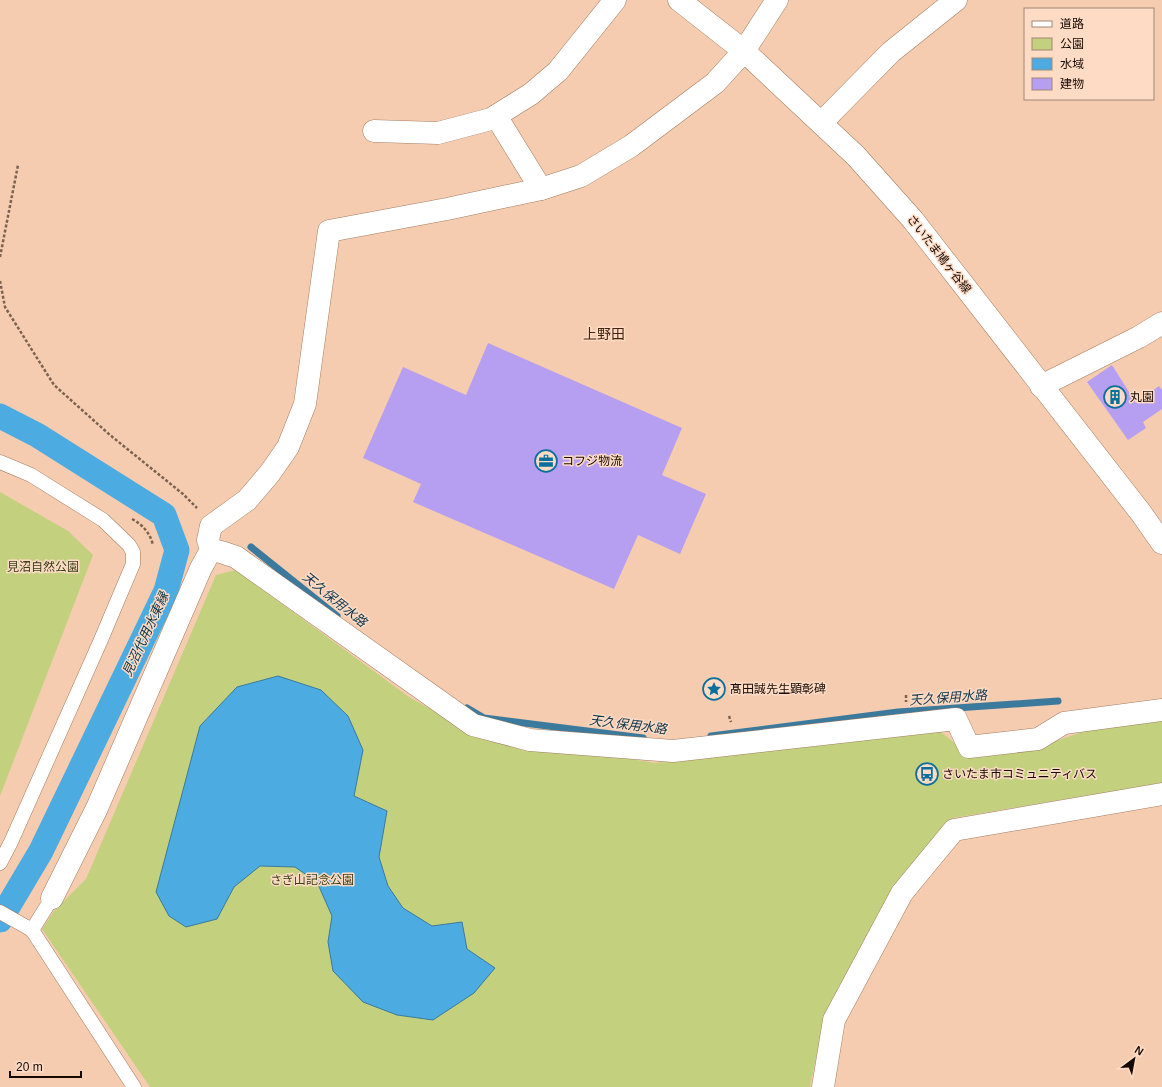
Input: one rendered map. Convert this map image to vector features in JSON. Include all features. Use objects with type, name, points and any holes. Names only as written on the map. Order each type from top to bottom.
[{"type":"street","points":[[374,131],[438,134],[491,119],[531,94],[558,71],[615,0]]},
{"type":"street","name":"さいたま鳩ヶ谷線","points":[[679,0],[744,51],[856,156],[913,220],[1141,513],[1162,543]]},
{"type":"street","points":[[52,898],[98,808],[198,575],[211,550],[208,540],[211,526],[247,500],[270,473],[288,447],[305,404],[329,231],[447,209],[541,189],[581,176],[631,146],[715,82],[744,51],[777,0]]},
{"type":"street","points":[[821,124],[891,52],[956,0]]},
{"type":"street","points":[[496,116],[541,189]]},
{"type":"street","points":[[1041,386],[1139,338],[1162,323]]},
{"type":"street","points":[[211,550],[236,557],[473,726],[530,740],[673,751],[956,719],[969,747],[1038,739],[1064,723],[1162,710]]},
{"type":"street","points":[[823,1087],[834,1020],[902,892],[954,830],[1162,794]]},
{"type":"lane","points":[[0,462],[31,475],[103,520],[129,545],[133,552],[133,564],[111,617],[11,842],[0,863]]},
{"type":"lane","points":[[29,928],[52,898]]},
{"type":"lane","points":[[0,912],[29,928],[134,1087]]},
{"type":"path","points":[[0,257],[18,165]]},
{"type":"path","points":[[0,281],[5,308],[54,385],[110,435],[183,494],[204,515],[211,526]]},
{"type":"path","points":[[129,518],[136,521],[148,531],[152,539],[153,550]]},
{"type":"green space","name":"見沼自然公園","points":[[0,492],[68,531],[93,555],[0,796]]},
{"type":"green space","name":"さぎ山記念公園","points":[[236,570],[409,697],[478,736],[656,763],[797,742],[936,728],[967,753],[1044,745],[1100,726],[1162,718],[1162,783],[953,818],[895,885],[825,1016],[810,1087],[150,1087],[42,929],[54,911],[86,879],[216,575]]},
{"type":"water","points":[[278,676],[321,690],[348,716],[363,750],[354,796],[387,811],[379,857],[388,886],[403,908],[432,926],[462,922],[467,949],[495,968],[474,993],[433,1020],[397,1015],[363,1002],[333,971],[328,942],[332,916],[317,882],[295,867],[260,866],[234,887],[217,919],[186,927],[169,916],[156,892],[200,726],[237,687]]},
{"type":"building","points":[[488,343],[682,428],[662,475],[706,494],[680,554],[638,535],[614,589],[413,502],[421,484],[363,458],[403,367],[466,395]]},
{"type":"building","name":"丸園","points":[[1112,365],[1136,403],[1159,386],[1162,390],[1162,409],[1143,422],[1146,428],[1128,440],[1087,382]]},
{"type":"waterway","name":"見沼代用水東縁","points":[[0,416],[37,435],[164,515],[177,550],[166,591],[41,851],[0,920]]},
{"type":"waterway","name":"天久保用水路","points":[[251,547],[337,616]]},
{"type":"waterway","name":"天久保用水路","points":[[711,736],[898,712],[1058,701]]},
{"type":"waterway","name":"天久保用水路","points":[[467,708],[484,718],[643,738]]},
{"type":"place","name":"丸園","points":[[1115,397]]},
{"type":"place","name":"コフジ物流","points":[[546,461]]},
{"type":"place","name":"髙田誠先生顕彰碑","points":[[714,689]]},
{"type":"place","name":"さいたま市コミュニティバス","points":[[927,774]]},
{"type":"district","name":"上野田","points":[[604,334]]}]
